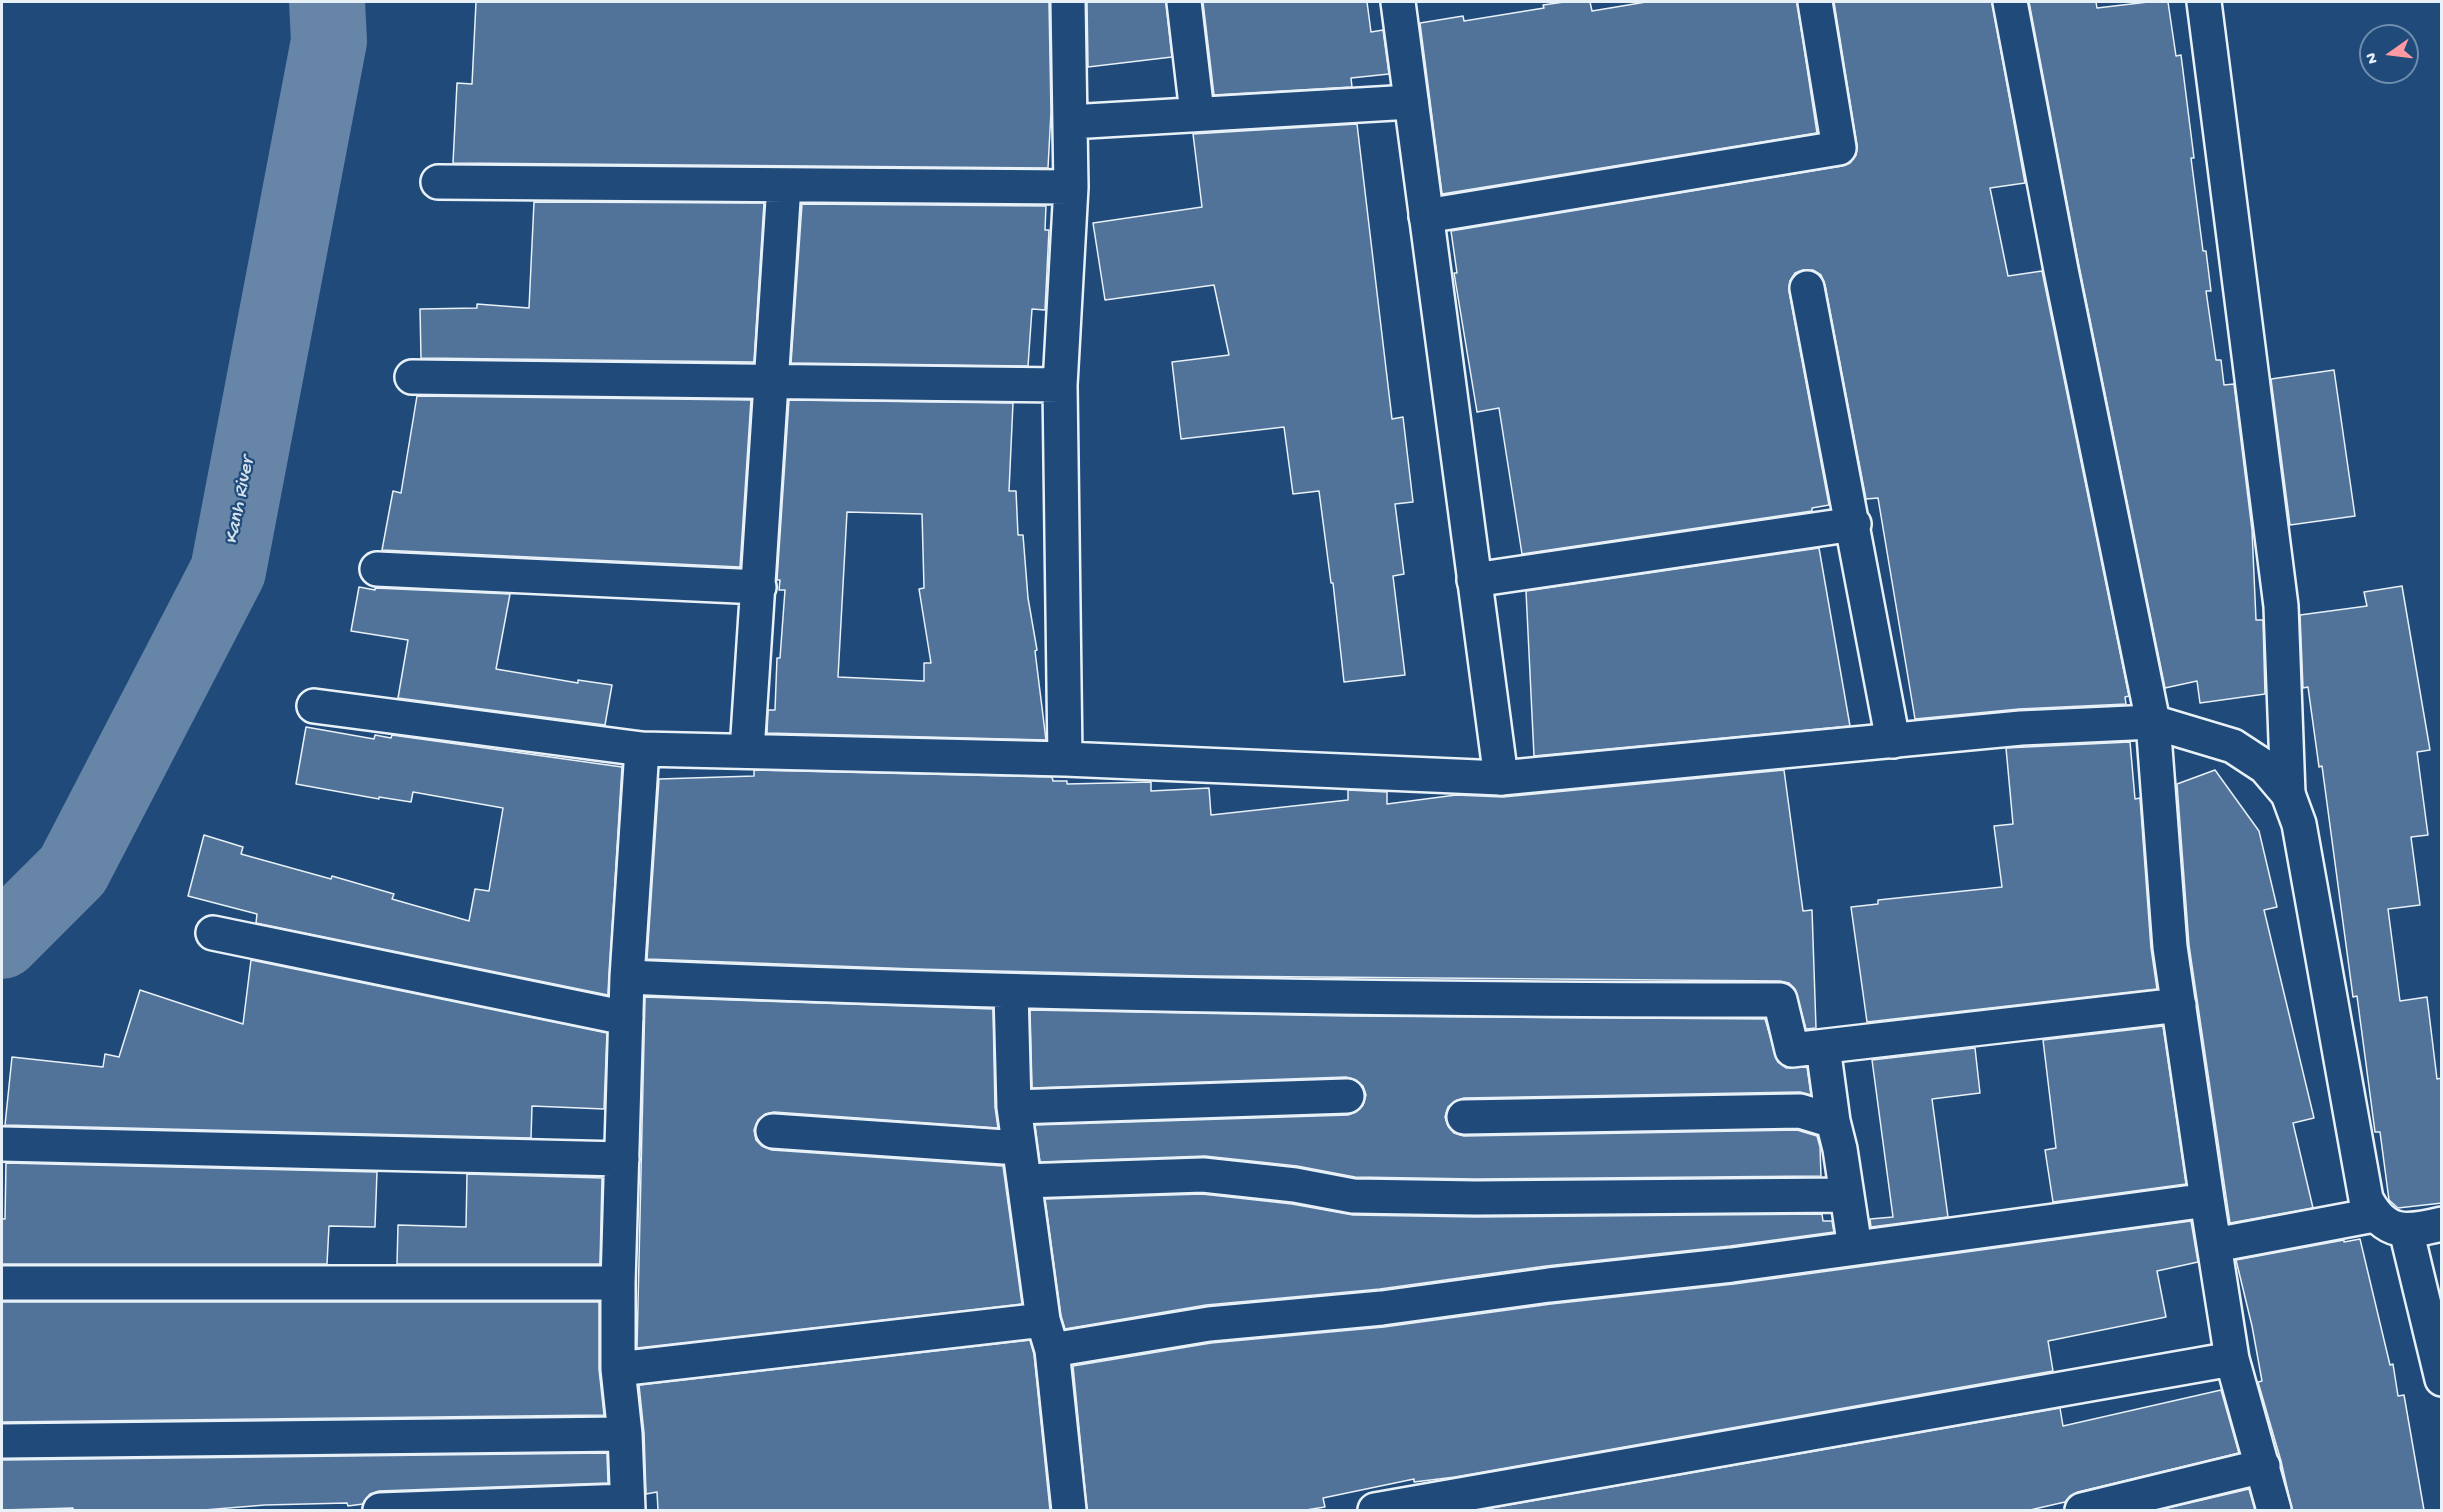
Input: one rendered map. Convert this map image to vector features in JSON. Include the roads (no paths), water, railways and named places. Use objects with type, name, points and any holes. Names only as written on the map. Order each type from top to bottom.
[{"type":"street","points":[[1065,759],[1060,385],[1071,187],[1068,2]]},
{"type":"street","points":[[1184,2],[1197,114]]},
{"type":"street","points":[[1398,2],[1501,778]]},
{"type":"street","points":[[1426,216],[1839,147],[1815,2]]},
{"type":"street","points":[[2010,2],[2061,270],[2153,722],[2170,947],[2207,1200],[2232,1359],[2274,1510]]},
{"type":"street","points":[[2204,2],[2281,606],[2288,794],[2299,824],[2366,1199],[2374,1215],[2388,1226],[2406,1230],[2442,1224]]},
{"type":"street","points":[[1070,122],[1411,102]]},
{"type":"street","points":[[438,182],[1071,187]]},
{"type":"street","points":[[747,751],[773,381],[784,185]]},
{"type":"street","points":[[1807,288],[1854,524],[1893,741]]},
{"type":"street","points":[[412,376],[1060,385]]},
{"type":"street","points":[[1474,580],[1854,524]]},
{"type":"street","points":[[377,569],[759,587]]},
{"type":"street","points":[[314,706],[642,749],[1065,759],[1501,778],[2021,728],[2153,722],[2233,746],[2265,767],[2288,794]]},
{"type":"street","points":[[381,1510],[627,1506],[625,1434],[618,1369],[618,1283],[627,977],[642,749]]},
{"type":"street","points":[[213,933],[626,1018]]},
{"type":"street","points":[[627,977],[1011,992],[1491,1000],[1780,1000],[1792,1050],[2178,1005]]},
{"type":"street","points":[[1011,992],[1014,1107],[1070,1510]]},
{"type":"street","points":[[1823,1047],[1855,1248]]},
{"type":"street","points":[[1014,1107],[1347,1096]]},
{"type":"street","points":[[1464,1117],[1800,1111],[1833,1121]]},
{"type":"street","points":[[773,1131],[1019,1148]]},
{"type":"street","points":[[2,1144],[622,1159]]},
{"type":"street","points":[[1024,1181],[1203,1175],[1294,1185],[1353,1196],[1454,1198],[1846,1195]]},
{"type":"street","points":[[618,1369],[1209,1324],[1382,1308],[1855,1248],[2207,1200]]},
{"type":"street","points":[[2215,1245],[2374,1215]]},
{"type":"street","points":[[2406,1230],[2442,1379]]},
{"type":"street","points":[[2,1283],[618,1283]]},
{"type":"street","points":[[1375,1510],[2232,1359]]},
{"type":"street","points":[[2,1441],[625,1434]]},
{"type":"street","points":[[2082,1510],[2263,1466]]},
{"type":"waterway","name":"Kanh River","points":[[2,941],[73,870],[228,571],[329,41],[327,2]]}]
